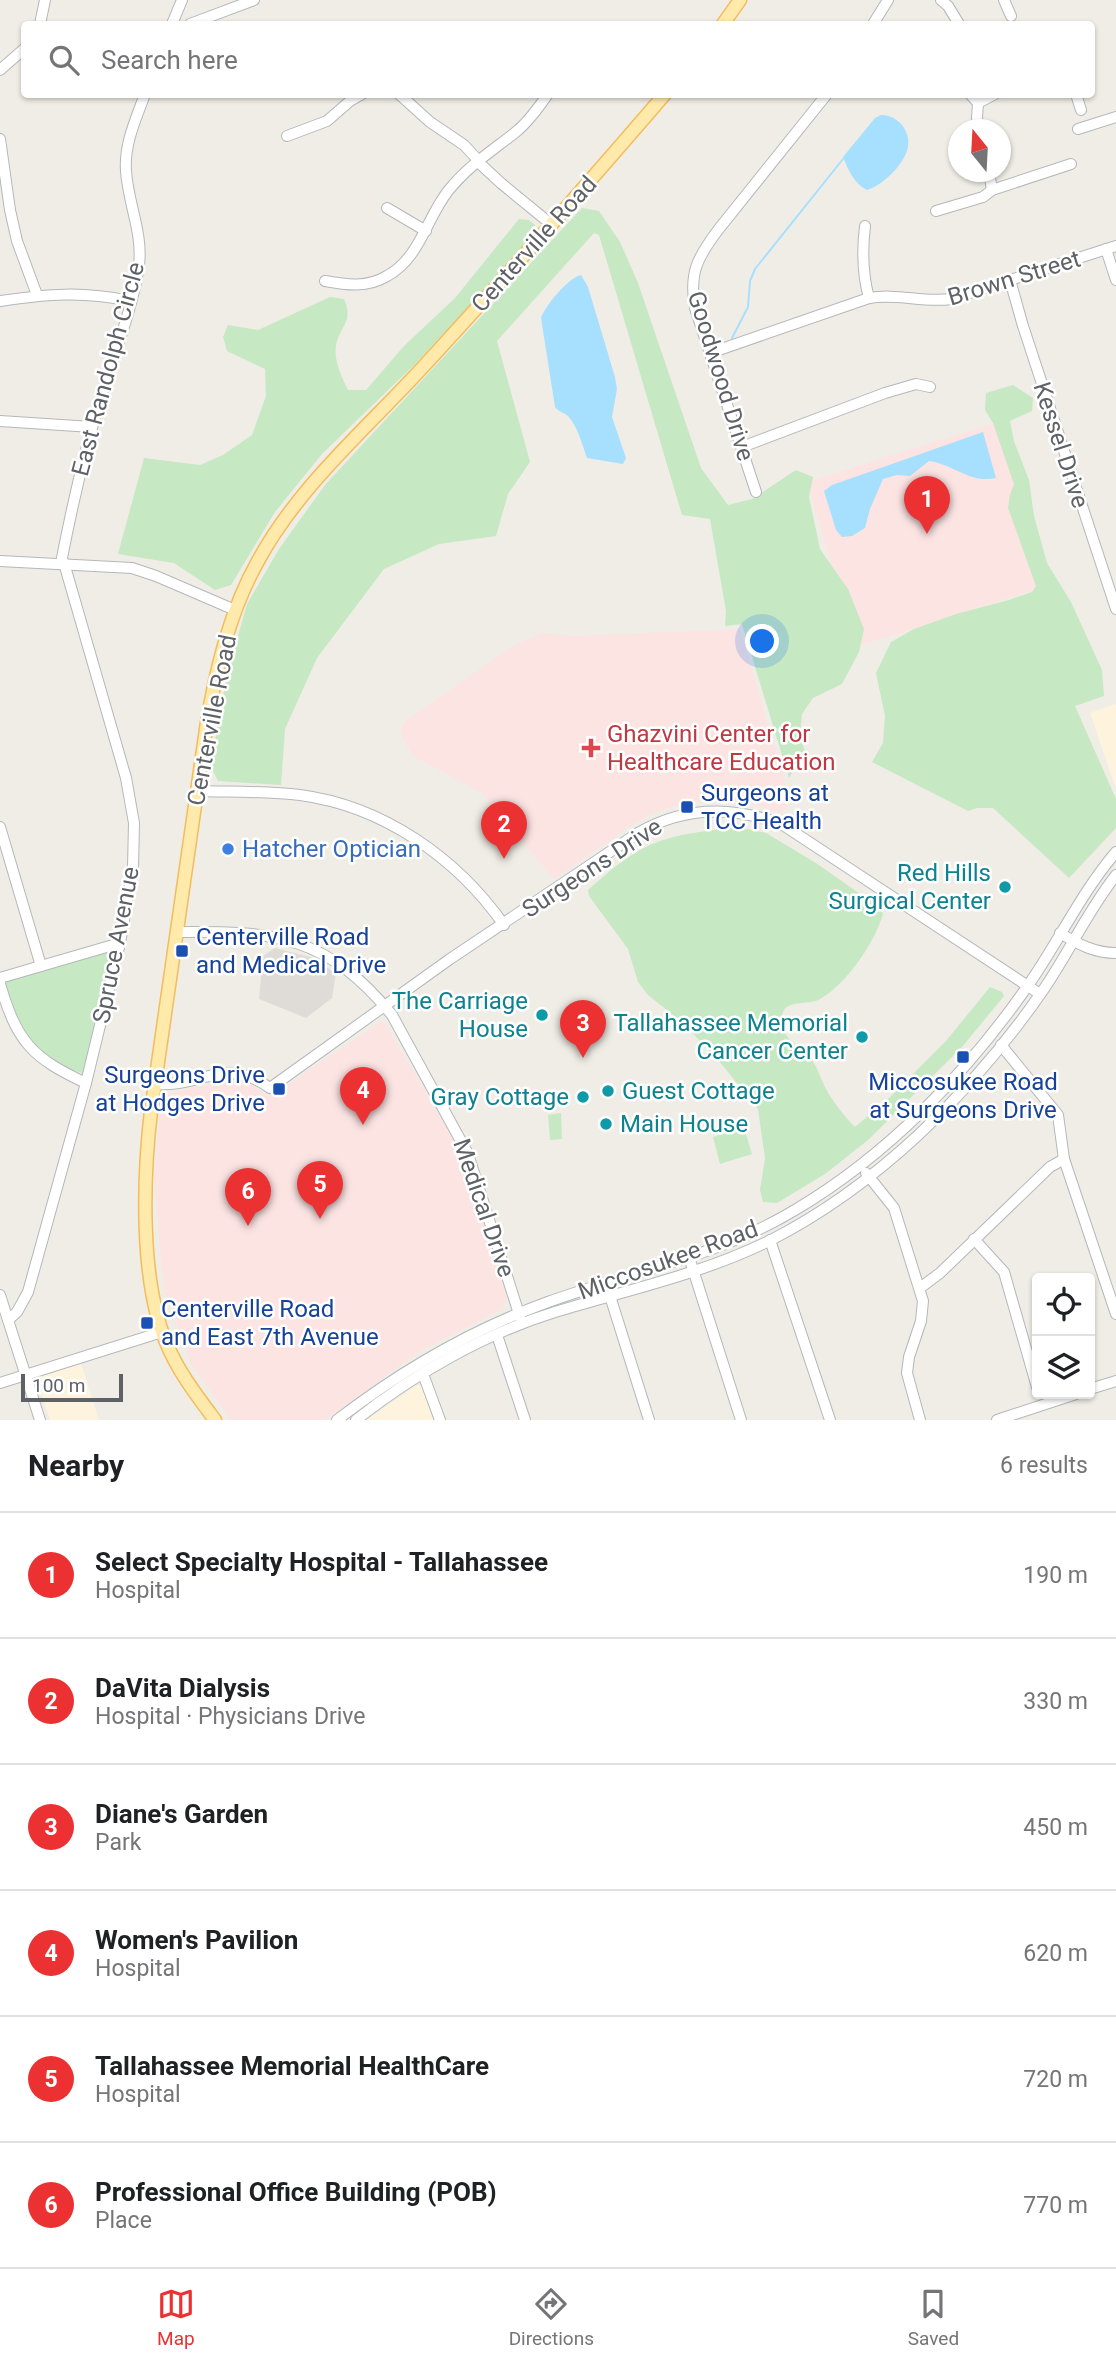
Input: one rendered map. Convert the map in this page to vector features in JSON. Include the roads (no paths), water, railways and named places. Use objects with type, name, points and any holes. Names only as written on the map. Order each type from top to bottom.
[{"type":"main road","points":[[725,21],[740,0]]},
{"type":"main road","name":"Centerville Road","points":[[210,1419],[180,1370],[162,1332],[153,1291],[145,1194],[147,1146],[155,1084],[213,692],[235,610],[258,559],[296,504],[552,225],[662,98]]},
{"type":"street","points":[[41,21],[45,0]]},
{"type":"street","points":[[173,21],[182,0]]},
{"type":"street","points":[[198,21],[254,0]]},
{"type":"street","points":[[875,21],[888,0]]},
{"type":"street","points":[[941,0],[957,21]]},
{"type":"street","points":[[1004,0],[1011,16]]},
{"type":"street","points":[[0,70],[21,52]]},
{"type":"street","name":"East Randolph Circle","points":[[62,563],[74,498],[92,428],[137,279],[140,252],[125,156],[144,98]]},
{"type":"street","points":[[287,136],[327,121],[355,98]]},
{"type":"street","points":[[403,98],[430,122],[464,145],[502,184],[552,225]]},
{"type":"street","points":[[325,281],[348,286],[360,285],[387,276],[408,260],[448,191],[478,160],[517,130],[545,98]]},
{"type":"street","name":"Goodwood Drive","points":[[757,492],[695,308],[693,271],[718,230],[824,98]]},
{"type":"street","points":[[1077,98],[1081,110]]},
{"type":"street","points":[[974,99],[977,119]]},
{"type":"street","points":[[1078,129],[1116,117]]},
{"type":"street","points":[[0,139],[17,242],[37,295]]},
{"type":"street","points":[[936,211],[983,197],[992,190],[1071,164]]},
{"type":"street","points":[[991,182],[992,190]]},
{"type":"street","points":[[387,208],[426,230]]},
{"type":"street","points":[[865,226],[862,257],[869,298]]},
{"type":"street","points":[[1111,248],[1116,280]]},
{"type":"street","name":"Brown Street","points":[[710,353],[869,298],[889,295],[938,301],[958,297],[1111,248]]},
{"type":"street","name":"Kessel Drive","points":[[1010,280],[1116,609]]},
{"type":"street","points":[[0,301],[37,295],[99,294],[130,301]]},
{"type":"street","points":[[742,447],[885,393],[916,384],[930,387]]},
{"type":"street","points":[[0,421],[92,428]]},
{"type":"street","points":[[0,561],[119,566],[146,572],[235,610]]},
{"type":"street","name":"Spruce Avenue","points":[[8,1320],[22,1304],[34,1274],[86,1083],[120,943],[133,867],[134,823],[126,778],[62,563]]},
{"type":"street","points":[[198,791],[301,795],[366,813],[405,832],[441,857],[479,893],[504,925]]},
{"type":"street","name":"Surgeons Drive","points":[[155,1084],[164,1085],[229,1073],[253,1077],[270,1088],[649,826],[683,814],[729,811],[764,818],[791,829],[1040,994]]},
{"type":"street","points":[[0,827],[41,966]]},
{"type":"street","name":"Miccosukee Road","points":[[337,1420],[394,1378],[465,1338],[519,1313],[738,1240],[814,1199],[860,1166],[910,1121],[970,1060],[1028,986],[1081,898],[1116,852]]},
{"type":"street","name":"Miccosukee Road","points":[[356,1420],[397,1390],[497,1335],[523,1324],[743,1253],[808,1220],[869,1177],[950,1103],[1001,1045],[1040,994],[1116,875]]},
{"type":"street","name":"Medical Drive","points":[[177,932],[266,936],[292,941],[321,952],[365,983],[392,1015],[444,1105],[468,1154],[523,1324]]},
{"type":"street","points":[[1060,933],[1096,951],[1116,953]]},
{"type":"street","points":[[0,978],[120,943]]},
{"type":"street","points":[[0,984],[9,1016],[20,1037],[50,1065],[86,1083]]},
{"type":"street","points":[[1001,1045],[1058,1115],[1064,1159],[1116,1314]]},
{"type":"street","points":[[920,1288],[1050,1167],[1064,1159]]},
{"type":"street","points":[[860,1166],[894,1208],[923,1300],[923,1313],[909,1357],[907,1373],[920,1420]]},
{"type":"street","points":[[743,1253],[756,1242],[764,1226]]},
{"type":"street","points":[[974,1239],[1004,1272],[1032,1370]]},
{"type":"street","points":[[770,1240],[830,1420]]},
{"type":"street","points":[[689,1257],[741,1420]]},
{"type":"street","points":[[653,1269],[657,1282]]},
{"type":"street","points":[[0,1295],[40,1420]]},
{"type":"street","points":[[610,1296],[649,1420]]},
{"type":"street","points":[[0,1383],[162,1332]]},
{"type":"street","points":[[497,1335],[525,1420]]},
{"type":"street","points":[[440,1420],[424,1374],[427,1363],[459,1346],[465,1338]]},
{"type":"street","points":[[1095,1388],[1116,1381]]},
{"type":"street","points":[[1040,1399],[1042,1405]]},
{"type":"street","points":[[997,1420],[1061,1399]]},
{"type":"water","points":[[881,115],[894,118],[903,126],[908,138],[907,151],[896,169],[885,180],[867,190],[855,180],[843,157],[875,118]]},
{"type":"water","points":[[581,275],[588,287],[615,377],[617,389],[612,417],[626,458],[623,464],[587,458],[571,420],[555,407],[541,318],[558,293]]},
{"type":"water","points":[[983,432],[996,478],[970,476],[929,461],[910,476],[897,475],[883,479],[865,528],[852,536],[842,537],[836,530],[824,491],[832,485]]},
{"type":"waterway","points":[[732,338],[748,307],[750,281],[755,269],[843,159]]},
{"type":"place","name":"Select Specialty Hospital - Tallahassee","points":[[927,534]]},
{"type":"place","name":"Ghazvini Center for Healthcare Education","points":[[591,748]]},
{"type":"place","name":"Surgeons at TCC Health","points":[[687,807]]},
{"type":"place","name":"Hatcher Optician","points":[[228,849]]},
{"type":"place","name":"DaVita Dialysis","points":[[504,859]]},
{"type":"place","name":"Red Hills Surgical Center","points":[[1005,887]]},
{"type":"place","name":"Centerville Road and Medical Drive","points":[[182,951]]},
{"type":"place","name":"The Carriage House","points":[[542,1015]]},
{"type":"place","name":"Tallahassee Memorial Cancer Center","points":[[862,1037]]},
{"type":"place","name":"Miccosukee Road at Surgeons Drive","points":[[963,1057]]},
{"type":"place","name":"Diane's Garden","points":[[583,1058]]},
{"type":"place","name":"Surgeons Drive at Hodges Drive","points":[[279,1089]]},
{"type":"place","name":"Guest Cottage","points":[[608,1091]]},
{"type":"place","name":"Gray Cottage","points":[[583,1097]]},
{"type":"place","name":"Main House","points":[[606,1124]]},
{"type":"place","name":"Women's Pavilion","points":[[363,1125]]},
{"type":"place","name":"Tallahassee Memorial HealthCare","points":[[320,1219]]},
{"type":"place","name":"Professional Office Building (POB)","points":[[248,1226]]},
{"type":"place","name":"Centerville Road and East 7th Avenue","points":[[147,1323]]}]
